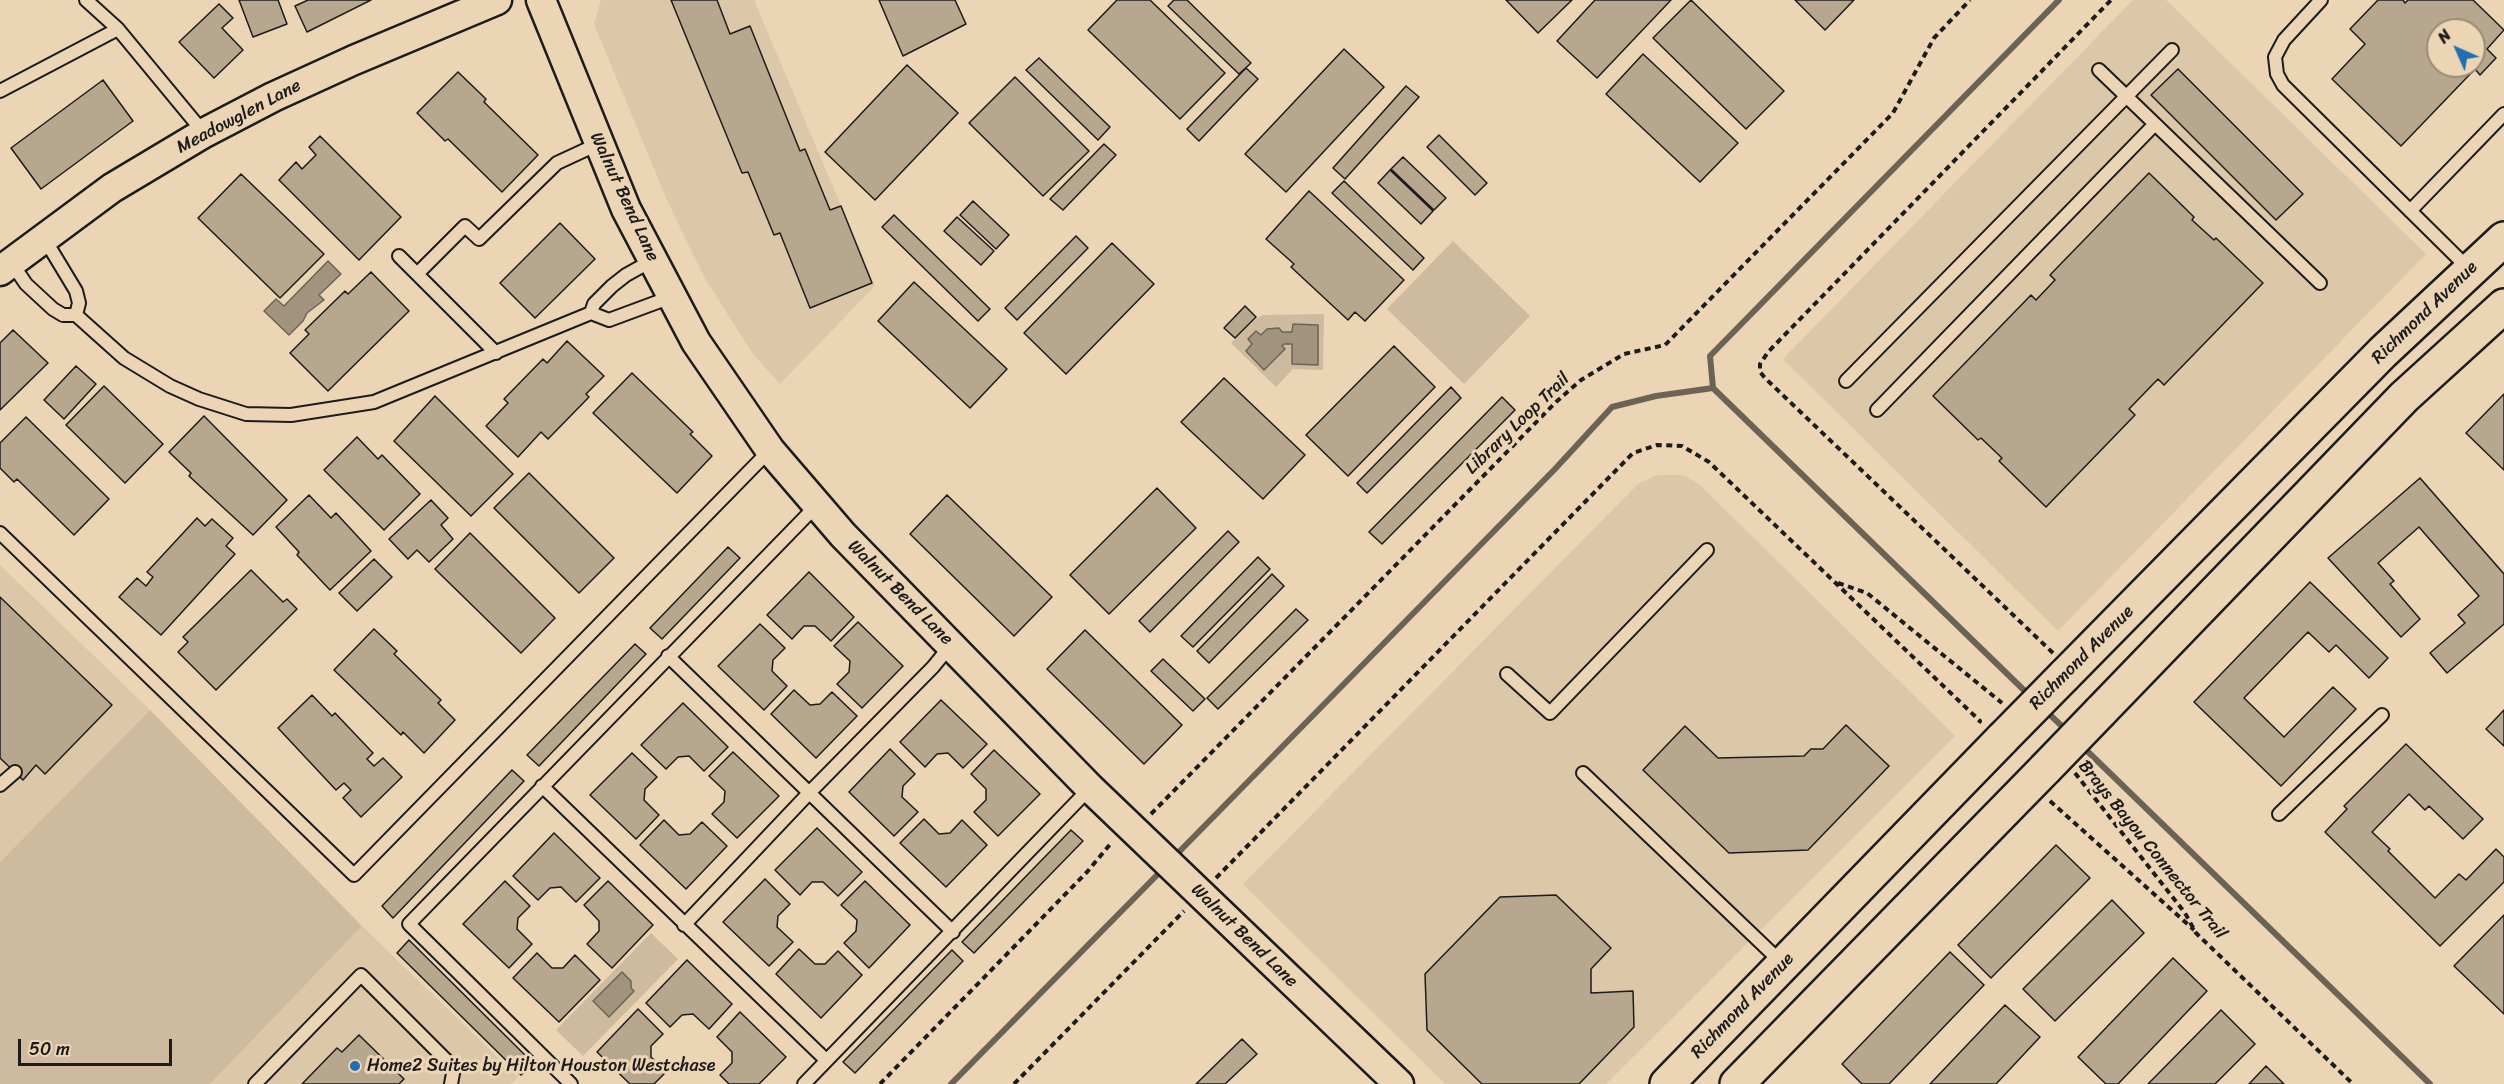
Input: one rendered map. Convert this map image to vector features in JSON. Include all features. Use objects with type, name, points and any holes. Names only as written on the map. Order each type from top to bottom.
[{"type":"main road","name":"Richmond Avenue","points":[[1667,1084],[2383,352],[2504,239]]},
{"type":"main road","points":[[1737,1084],[2053,777],[2100,712],[2404,398],[2504,306]]},
{"type":"main road","points":[[2383,352],[2404,398]]},
{"type":"main road","points":[[2186,551],[2223,586]]},
{"type":"main road","points":[[1753,995],[1790,1030]]},
{"type":"street","name":"Meadowglen Lane","points":[[6,267],[112,188],[204,132],[354,60],[498,0]]},
{"type":"street","name":"Walnut Bend Lane","points":[[541,0],[626,209],[696,342],[770,450],[875,569],[1090,788],[1131,835],[1193,885],[1399,1084]]},
{"type":"lane","points":[[86,0],[118,29],[204,132]]},
{"type":"lane","points":[[2321,0],[2284,40],[2275,57],[2277,74],[2283,85],[2469,270]]},
{"type":"lane","points":[[0,91],[118,29]]},
{"type":"lane","points":[[1846,381],[2172,50]]},
{"type":"lane","points":[[2099,70],[2320,283]]},
{"type":"lane","points":[[2410,211],[2504,114]]},
{"type":"lane","points":[[1876,410],[2155,124]]},
{"type":"lane","points":[[417,274],[465,226],[479,239],[557,163],[598,144]]},
{"type":"lane","points":[[44,238],[76,291],[79,303],[76,315]]},
{"type":"lane","points":[[399,256],[496,353]]},
{"type":"lane","points":[[591,313],[594,304],[612,286],[652,260]]},
{"type":"lane","points":[[6,267],[52,309],[63,315],[76,315],[124,358],[148,374],[199,399],[246,414],[291,415],[374,402],[591,313],[609,320],[672,297]]},
{"type":"lane","points":[[0,533],[354,875],[770,450]]},
{"type":"lane","points":[[571,1084],[409,924],[817,505]]},
{"type":"lane","points":[[1507,674],[1550,713],[1707,550]]},
{"type":"lane","points":[[684,925],[933,667],[951,645]]},
{"type":"lane","points":[[668,656],[953,932]]},
{"type":"lane","points":[[2279,814],[2382,715]]},
{"type":"lane","points":[[0,785],[15,772]]},
{"type":"lane","points":[[1583,773],[1783,965]]},
{"type":"lane","points":[[542,786],[826,1060]]},
{"type":"lane","points":[[804,1084],[1090,788]]},
{"type":"lane","points":[[255,1084],[361,975],[454,1068],[451,1084]]},
{"type":"path","name":"Library Loop Trail","points":[[880,1084],[1088,872],[1131,835],[1556,402],[1581,380],[1624,354],[1665,345],[1893,113],[1934,38],[1970,0]]},
{"type":"path","points":[[1834,581],[1867,593],[2003,703]]},
{"type":"path","points":[[2053,777],[2196,933]]},
{"type":"path","name":"Brays Bayou Connector Trail","points":[[2053,777],[2185,913],[2196,933],[2354,1084]]},
{"type":"shaded area","points":[[601,0],[754,0],[875,286],[780,384],[753,354],[704,277],[667,200],[594,24]]},
{"type":"shaded area","points":[[2133,0],[2166,0],[2426,254],[2058,631],[1783,359]]},
{"type":"shaded area","points":[[1453,241],[1530,316],[1464,384],[1387,309]]},
{"type":"shaded area","points":[[328,261],[341,274],[319,295],[324,300],[307,313],[303,321],[289,335],[264,311],[276,299],[284,306]]},
{"type":"shaded area","points":[[1324,314],[1323,370],[1293,369],[1276,387],[1231,343],[1263,315]]},
{"type":"shaded area","points":[[1293,324],[1318,325],[1318,365],[1292,364],[1292,344],[1284,344],[1282,346],[1285,349],[1264,370],[1246,351],[1252,344],[1248,339],[1256,331],[1261,335],[1267,329],[1279,328],[1282,332],[1292,332]]},
{"type":"shaded area","points":[[1657,475],[1683,475],[1700,485],[1955,736],[1606,1084],[1445,1084],[1243,884],[1638,484]]},
{"type":"shaded area","points":[[0,565],[150,710],[0,862]]},
{"type":"shaded area","points":[[150,710],[362,926],[210,1084],[0,1084],[0,862]]},
{"type":"shaded area","points":[[362,926],[518,1077],[511,1084],[210,1084]]},
{"type":"shaded area","points":[[651,933],[678,959],[583,1056],[556,1030]]},
{"type":"shaded area","points":[[622,972],[631,981],[631,988],[634,991],[609,1017],[593,1001]]},
{"type":"building","points":[[239,0],[278,0],[287,24],[253,37]]},
{"type":"building","points":[[308,0],[371,0],[307,32],[295,6]]},
{"type":"building","points":[[671,0],[717,0],[730,34],[750,26],[800,151],[805,149],[830,210],[841,206],[872,283],[810,308],[780,233],[774,235],[748,172],[742,173]]},
{"type":"building","points":[[879,0],[955,0],[966,24],[903,56]]},
{"type":"building","points":[[1117,0],[1150,0],[1225,73],[1180,119],[1088,30]]},
{"type":"building","points":[[1174,0],[1187,0],[1251,63],[1239,74],[1168,6]]},
{"type":"building","points":[[1506,0],[1572,0],[1538,33]]},
{"type":"building","points":[[1595,0],[1671,0],[1597,78],[1557,41]]},
{"type":"building","points":[[1691,0],[1784,91],[1746,129],[1653,38]]},
{"type":"building","points":[[1795,0],[1854,0],[1825,30]]},
{"type":"building","points":[[2378,0],[2403,0],[2405,3],[2408,0],[2473,0],[2504,30],[2487,49],[2496,58],[2486,69],[2486,18],[2426,18],[2426,78],[2466,78],[2401,146],[2332,79],[2365,44],[2350,29]]},
{"type":"building","points":[[219,4],[233,18],[222,28],[243,50],[214,78],[179,42]]},
{"type":"building","points":[[1344,49],[1384,87],[1286,192],[1245,154]]},
{"type":"building","points":[[1643,54],[1738,143],[1700,182],[1606,94]]},
{"type":"building","points":[[1039,58],[1110,127],[1098,140],[1026,70]]},
{"type":"building","points":[[907,65],[958,113],[875,200],[825,152]]},
{"type":"building","points":[[1246,68],[1258,79],[1199,141],[1187,129]]},
{"type":"building","points":[[2178,69],[2303,194],[2276,220],[2151,95]]},
{"type":"building","points":[[458,72],[486,99],[484,102],[538,155],[502,192],[448,139],[445,141],[417,113]]},
{"type":"building","points":[[1015,77],[1089,151],[1043,196],[969,123]]},
{"type":"building","points":[[103,80],[133,121],[41,189],[11,148]]},
{"type":"building","points":[[1406,86],[1419,97],[1345,179],[1333,168]]},
{"type":"building","points":[[1439,135],[1487,183],[1475,195],[1427,147]]},
{"type":"building","points":[[320,136],[401,217],[359,260],[279,180],[296,162],[302,169],[316,155],[309,147]]},
{"type":"building","points":[[1104,144],[1116,155],[1063,210],[1050,199]]},
{"type":"building","points":[[1403,157],[1446,198],[1434,210],[1391,169]]},
{"type":"building","points":[[1390,170],[1433,211],[1421,224],[1378,183]]},
{"type":"building","points":[[2149,173],[2194,217],[2192,220],[2214,240],[2216,238],[2263,283],[2164,385],[2158,379],[2129,409],[2135,415],[2046,507],[1999,461],[2002,458],[1981,438],[1978,440],[1933,396],[2031,295],[2036,300],[2055,280],[2050,275]]},
{"type":"building","points":[[241,174],[324,254],[280,298],[198,218]]},
{"type":"building","points":[[1344,181],[1424,258],[1413,270],[1332,193]]},
{"type":"building","points":[[1309,191],[1404,280],[1365,321],[1355,312],[1348,320],[1291,267],[1294,264],[1266,239]]},
{"type":"building","points":[[973,201],[1009,235],[996,249],[960,215]]},
{"type":"building","points":[[894,215],[990,309],[978,321],[882,227]]},
{"type":"building","points":[[957,217],[994,251],[981,265],[944,231]]},
{"type":"building","points":[[560,223],[595,259],[535,318],[500,283]]},
{"type":"building","points":[[1076,236],[1088,248],[1017,320],[1005,308]]},
{"type":"building","points":[[1112,243],[1154,284],[1066,374],[1024,333]]},
{"type":"building","points":[[371,272],[409,311],[328,391],[290,353],[309,334],[305,330],[345,291],[348,294]]},
{"type":"building","points":[[914,282],[1007,369],[970,408],[878,321]]},
{"type":"building","points":[[1245,306],[1256,317],[1235,338],[1224,328]]},
{"type":"building","points":[[13,330],[48,363],[0,410],[0,343]]},
{"type":"building","points":[[567,341],[604,376],[586,394],[589,397],[548,439],[541,432],[518,457],[486,426],[508,403],[504,399],[543,359],[547,363]]},
{"type":"building","points":[[1394,346],[1435,387],[1348,476],[1306,435]]},
{"type":"building","points":[[76,366],[96,384],[64,419],[44,400]]},
{"type":"building","points":[[632,373],[693,432],[690,434],[712,456],[677,493],[593,413]]},
{"type":"building","points":[[1224,378],[1305,455],[1263,499],[1181,422]]},
{"type":"building","points":[[104,386],[163,444],[125,483],[66,425]]},
{"type":"building","points":[[1451,387],[1461,398],[1367,493],[1357,483]]},
{"type":"building","points":[[2504,394],[2504,470],[2466,433]]},
{"type":"building","points":[[435,396],[513,474],[471,516],[394,441]]},
{"type":"building","points":[[1502,397],[1515,410],[1382,544],[1369,532]]},
{"type":"building","points":[[204,416],[287,500],[253,535],[189,476],[191,473],[169,452]]},
{"type":"building","points":[[26,417],[109,499],[74,535],[17,479],[14,482],[0,468],[0,443]]},
{"type":"building","points":[[357,437],[378,459],[382,455],[420,494],[384,530],[324,470]]},
{"type":"building","points":[[529,473],[614,558],[579,593],[494,508]]},
{"type":"building","points":[[2420,478],[2504,574],[2504,624],[2447,673],[2430,653],[2465,623],[2458,615],[2479,596],[2419,527],[2378,563],[2394,581],[2390,584],[2420,619],[2401,637],[2328,558]]},
{"type":"building","points":[[1157,488],[1196,528],[1109,614],[1070,575]]},
{"type":"building","points":[[309,495],[331,518],[336,513],[371,551],[330,590],[297,555],[299,552],[276,527]]},
{"type":"building","points":[[947,495],[1052,597],[1014,636],[910,534]]},
{"type":"building","points":[[431,500],[448,518],[441,525],[453,539],[429,562],[417,550],[408,559],[389,539]]},
{"type":"building","points":[[197,518],[205,526],[212,519],[233,538],[226,546],[235,554],[161,635],[119,597],[137,578],[146,586],[153,577],[147,572]]},
{"type":"building","points":[[1228,531],[1239,542],[1150,632],[1139,621]]},
{"type":"building","points":[[470,533],[555,618],[521,653],[435,569]]},
{"type":"building","points":[[728,547],[740,558],[662,639],[650,628]]},
{"type":"building","points":[[1258,557],[1270,569],[1193,647],[1181,636]]},
{"type":"building","points":[[374,559],[392,577],[357,611],[339,593]]},
{"type":"building","points":[[251,570],[283,602],[287,599],[297,609],[216,690],[178,652],[188,642],[183,637]]},
{"type":"building","points":[[809,572],[854,617],[831,641],[815,626],[804,626],[792,639],[767,615]]},
{"type":"building","points":[[1272,574],[1284,586],[1209,663],[1197,651]]},
{"type":"building","points":[[2310,582],[2388,658],[2369,678],[2336,645],[2329,652],[2308,632],[2244,698],[2284,737],[2333,687],[2356,709],[2281,786],[2194,702]]},
{"type":"building","points":[[0,597],[112,705],[45,774],[36,765],[23,780],[0,758]]},
{"type":"building","points":[[1296,609],[1308,620],[1218,709],[1207,698]]},
{"type":"building","points":[[858,622],[903,666],[862,708],[837,684],[849,672],[850,661],[834,646]]},
{"type":"building","points":[[760,624],[785,648],[773,660],[772,671],[787,686],[764,710],[718,666]]},
{"type":"building","points":[[374,629],[397,651],[394,654],[441,700],[438,703],[455,720],[424,753],[403,732],[401,735],[334,670]]},
{"type":"building","points":[[1085,630],[1182,725],[1144,764],[1047,669]]},
{"type":"building","points":[[635,644],[646,654],[539,766],[527,755]]},
{"type":"building","points":[[1163,659],[1205,699],[1193,711],[1151,671]]},
{"type":"building","points":[[794,690],[810,705],[820,704],[832,692],[857,716],[816,758],[771,714]]},
{"type":"building","points":[[312,695],[332,716],[335,713],[373,753],[367,759],[374,766],[383,758],[402,777],[361,817],[343,798],[351,790],[344,783],[336,790],[278,728]]},
{"type":"building","points":[[941,700],[987,744],[963,768],[948,753],[937,754],[925,767],[900,742]]},
{"type":"building","points":[[683,703],[728,747],[704,771],[689,756],[678,757],[666,769],[641,745]]},
{"type":"building","points":[[2504,710],[2504,746],[2486,729]]},
{"type":"building","points":[[1846,725],[1889,766],[1808,850],[1729,853],[1643,770],[1685,726],[1718,758],[1804,756],[1811,749],[1823,749]]},
{"type":"building","points":[[2406,744],[2483,819],[2463,839],[2429,806],[2425,810],[2409,794],[2372,832],[2390,849],[2388,851],[2435,898],[2459,874],[2466,880],[2496,849],[2504,857],[2504,882],[2440,946],[2325,832],[2347,809],[2344,806]]},
{"type":"building","points":[[890,749],[915,774],[903,786],[902,797],[918,812],[894,836],[849,792]]},
{"type":"building","points":[[994,750],[1040,794],[998,836],[974,812],[986,800],[986,789],[971,774]]},
{"type":"building","points":[[733,752],[779,796],[737,838],[712,814],[724,802],[725,791],[709,776]]},
{"type":"building","points":[[632,753],[657,777],[645,789],[644,800],[659,815],[636,839],[590,795]]},
{"type":"building","points":[[512,770],[524,781],[393,918],[382,906]]},
{"type":"building","points":[[924,819],[939,834],[950,833],[962,820],[987,845],[946,887],[900,843]]},
{"type":"building","points":[[664,820],[679,835],[690,834],[702,822],[727,846],[686,889],[640,845]]},
{"type":"building","points":[[817,828],[862,872],[838,896],[823,882],[812,882],[800,895],[775,870]]},
{"type":"building","points":[[1071,830],[1083,841],[974,953],[962,942]]},
{"type":"building","points":[[554,833],[600,878],[576,902],[561,887],[550,888],[538,900],[513,876]]},
{"type":"building","points":[[2056,845],[2090,878],[1991,978],[1958,945]]},
{"type":"building","points":[[765,879],[790,904],[778,916],[777,927],[793,942],[769,966],[723,922]]},
{"type":"building","points":[[505,881],[530,906],[518,918],[517,929],[532,944],[509,968],[463,924]]},
{"type":"building","points":[[608,881],[653,925],[612,968],[587,944],[599,931],[599,921],[584,905]]},
{"type":"building","points":[[865,881],[910,925],[869,968],[844,943],[856,931],[857,920],[841,905]]},
{"type":"building","points":[[1556,895],[1611,948],[1591,969],[1591,993],[1633,991],[1634,1027],[1579,1084],[1482,1084],[1427,1030],[1425,974],[1500,897]]},
{"type":"building","points":[[2112,900],[2144,933],[2055,1021],[2023,989]]},
{"type":"building","points":[[2504,915],[2504,1014],[2454,966]]},
{"type":"building","points":[[409,940],[533,1063],[521,1075],[397,953]]},
{"type":"building","points":[[799,949],[815,964],[825,964],[838,951],[862,975],[821,1018],[776,974]]},
{"type":"building","points":[[952,950],[963,961],[855,1073],[843,1062]]},
{"type":"building","points":[[1950,952],[1984,985],[1889,1084],[1862,1084],[1842,1064]]},
{"type":"building","points":[[537,953],[552,968],[563,968],[575,955],[600,980],[559,1022],[513,978]]},
{"type":"building","points":[[2173,958],[2207,991],[2118,1084],[2106,1084],[2078,1057]]},
{"type":"building","points":[[687,960],[732,1004],[709,1029],[693,1014],[682,1015],[670,1027],[646,1003]]},
{"type":"building","points":[[2005,1005],[2040,1037],[1996,1084],[1930,1084]]},
{"type":"building","points":[[638,1009],[663,1034],[651,1046],[651,1057],[666,1072],[654,1084],[630,1084],[597,1052]]},
{"type":"building","points":[[2221,1010],[2255,1044],[2215,1084],[2148,1084]]},
{"type":"building","points":[[740,1012],[786,1057],[759,1084],[729,1084],[720,1075],[732,1063],[732,1052],[717,1037]]},
{"type":"building","name":"Home2 Suites by Hilton Houston Westchase","points":[[359,1035],[404,1079],[399,1084],[302,1084],[337,1048],[342,1052]]},
{"type":"building","points":[[1242,1039],[1257,1054],[1225,1084],[1196,1084]]},
{"type":"building","points":[[2266,1066],[2284,1084],[2249,1084]]},
{"type":"waterway","points":[[2031,697],[1713,388],[1710,356],[2059,0]]},
{"type":"waterway","points":[[1174,857],[1555,469],[1612,407],[1656,396],[1713,388]]},
{"type":"waterway","points":[[2045,710],[2068,732]]},
{"type":"waterway","points":[[2082,746],[2430,1084]]},
{"type":"waterway","points":[[951,1084],[1163,869]]},
{"type":"place","name":"Home2 Suites by Hilton Houston Westchase","points":[[355,1066]]}]
